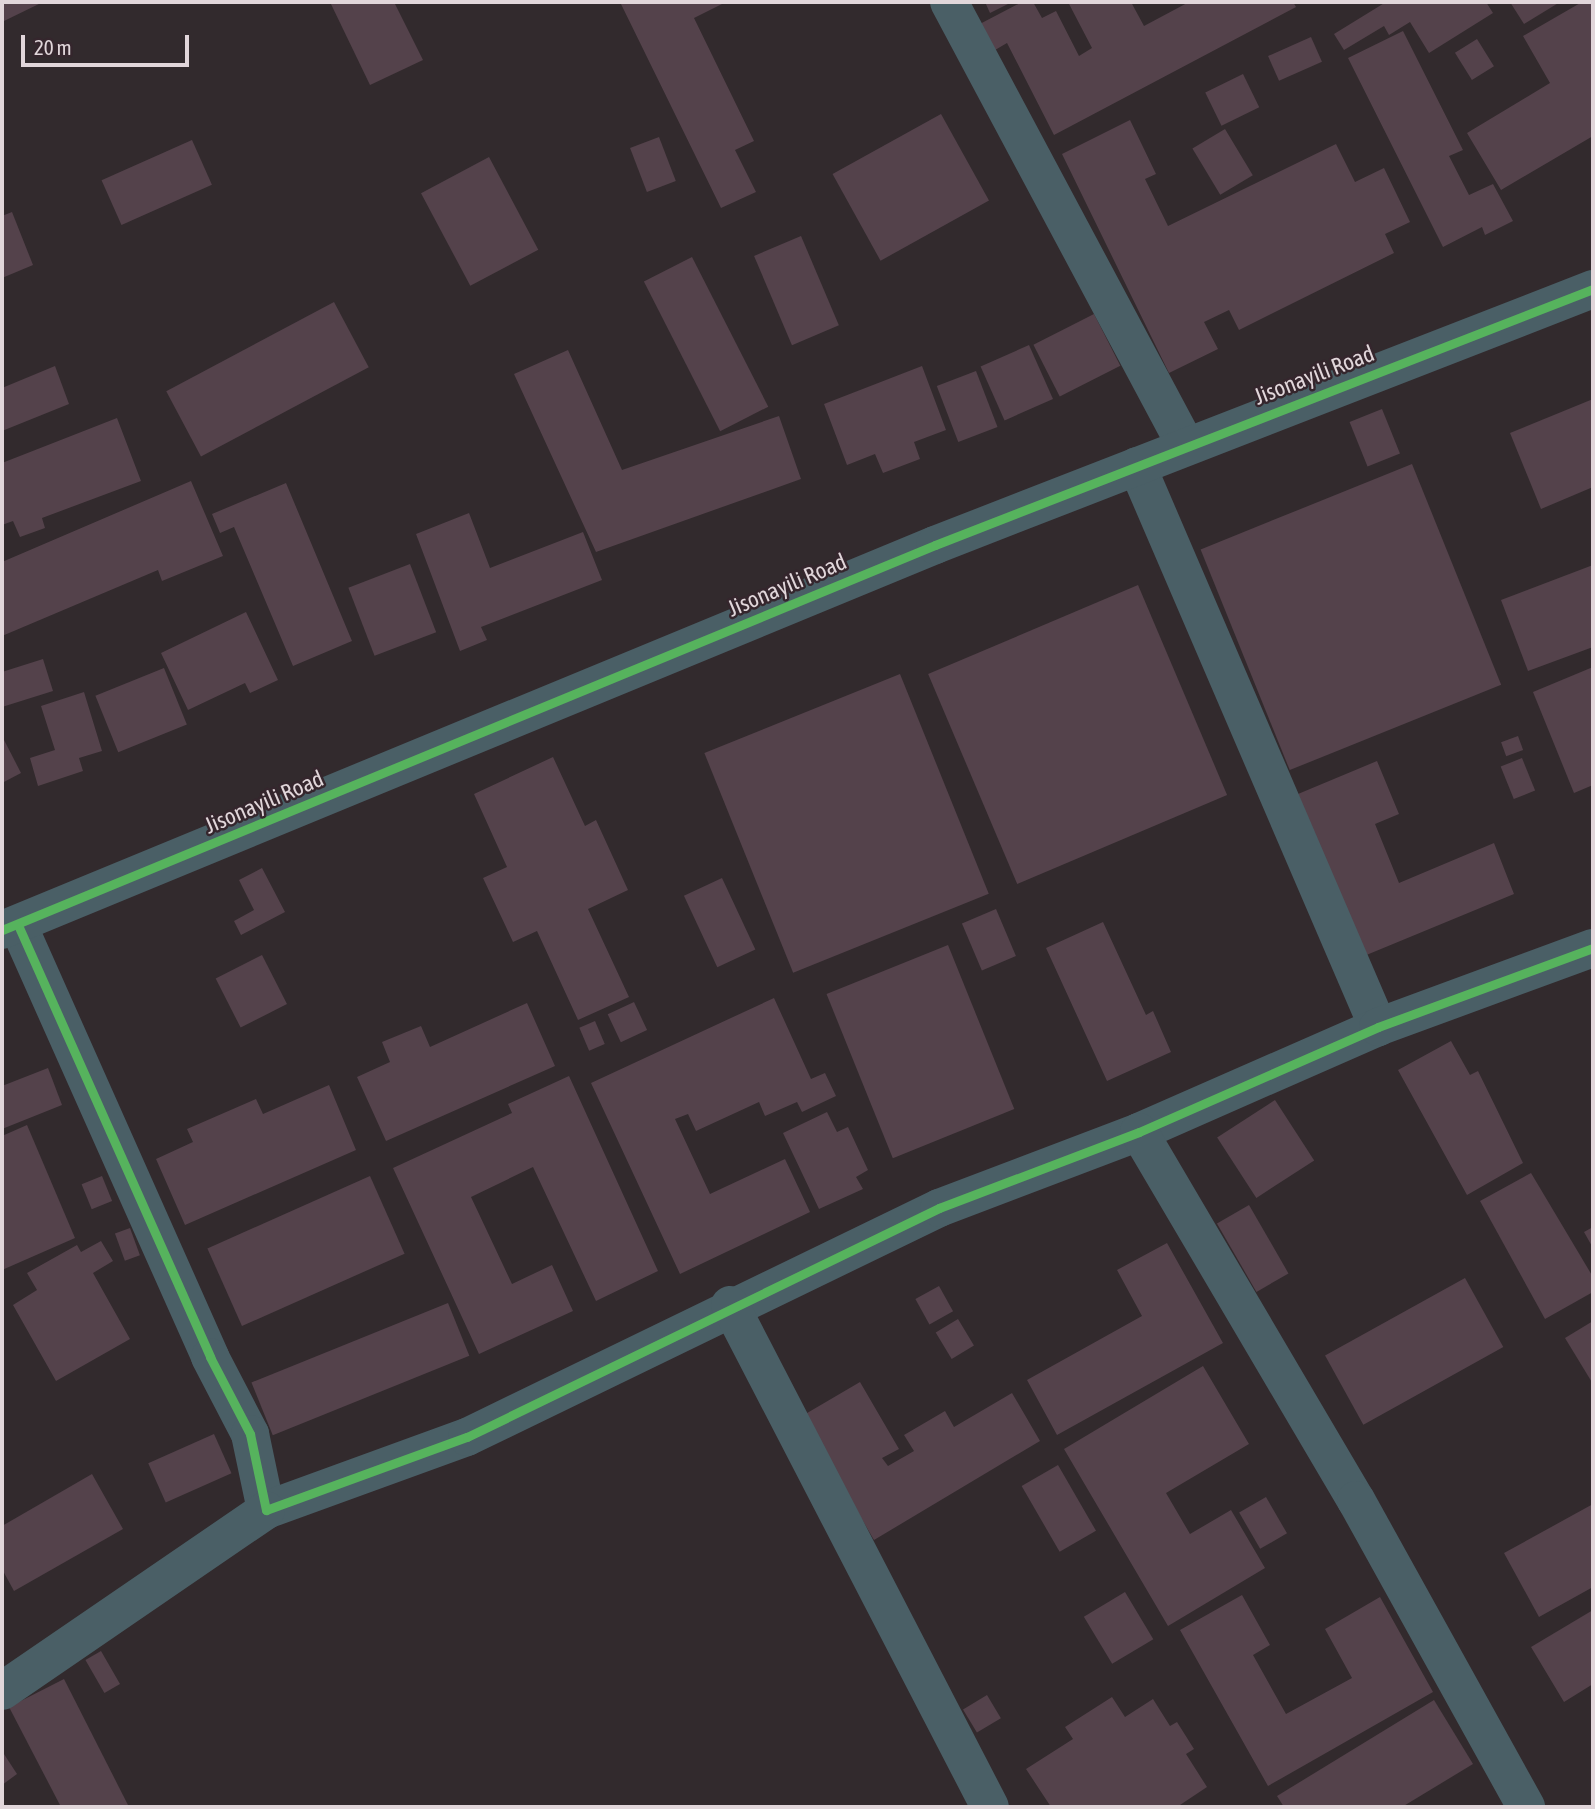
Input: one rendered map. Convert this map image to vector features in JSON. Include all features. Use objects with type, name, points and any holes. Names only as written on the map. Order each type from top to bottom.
[{"type":"street","points":[[949,2],[1185,446]]},
{"type":"street","name":"Jisonayili Road","points":[[10,927],[922,550],[1593,289]]},
{"type":"street","points":[[1137,466],[1378,1027]]},
{"type":"street","points":[[10,927],[210,1357],[250,1434],[266,1510]]},
{"type":"street","points":[[2,1691],[266,1510],[467,1437],[730,1305],[939,1208],[1139,1132],[1378,1027],[1593,948]]},
{"type":"street","points":[[1139,1132],[1356,1500],[1526,1807]]},
{"type":"street","points":[[730,1305],[990,1807]]},
{"type":"building","points":[[2,2],[43,2],[4,21]]},
{"type":"building","points":[[330,2],[394,2],[423,60],[370,85]]},
{"type":"building","points":[[620,2],[726,2],[694,18],[754,141],[735,150],[756,192],[721,208]]},
{"type":"building","points":[[985,2],[1012,2],[990,13]]},
{"type":"building","points":[[1022,2],[1033,2],[1042,18],[1056,11],[1079,56],[1092,48],[1068,2],[1131,2],[1144,26],[1189,2],[1293,2],[1296,7],[1054,135],[1007,43],[990,53],[976,26]]},
{"type":"building","points":[[1386,2],[1486,2],[1493,13],[1429,53],[1410,22],[1389,35],[1384,26],[1344,50],[1334,34]]},
{"type":"building","points":[[1510,2],[1560,2],[1524,24]]},
{"type":"building","points":[[1582,2],[1593,2],[1593,136],[1501,190],[1467,133],[1550,83],[1523,36]]},
{"type":"building","points":[[1403,31],[1463,150],[1449,156],[1469,195],[1493,184],[1513,221],[1485,235],[1482,227],[1443,247],[1348,58]]},
{"type":"building","points":[[1311,37],[1322,62],[1279,81],[1268,56]]},
{"type":"building","points":[[1477,39],[1494,66],[1472,80],[1455,53]]},
{"type":"building","points":[[1243,74],[1259,107],[1221,126],[1205,92]]},
{"type":"building","points":[[941,114],[989,201],[881,261],[833,174]]},
{"type":"building","points":[[1130,120],[1156,174],[1145,179],[1168,226],[1336,144],[1355,182],[1384,168],[1410,222],[1385,234],[1394,253],[1239,330],[1229,310],[1204,322],[1218,349],[1169,373],[1062,154]]},
{"type":"building","points":[[1225,129],[1253,175],[1220,195],[1192,149]]},
{"type":"building","points":[[659,137],[676,181],[647,192],[630,148]]},
{"type":"building","points":[[192,140],[212,185],[121,225],[102,180]]},
{"type":"building","points":[[489,157],[538,250],[470,286],[421,193]]},
{"type":"building","points":[[12,212],[33,265],[2,278],[2,216]]},
{"type":"building","points":[[801,236],[839,325],[792,345],[754,256]]},
{"type":"building","points":[[692,257],[768,407],[720,431],[644,282]]},
{"type":"building","points":[[334,302],[369,367],[201,457],[166,391]]},
{"type":"building","points":[[1094,314],[1120,366],[1060,397],[1033,345]]},
{"type":"building","points":[[1029,345],[1053,399],[1005,420],[981,367]]},
{"type":"building","points":[[568,350],[622,470],[779,416],[801,479],[596,552],[514,374]]},
{"type":"building","points":[[55,366],[69,404],[2,431],[2,388]]},
{"type":"building","points":[[922,366],[946,430],[914,442],[920,459],[883,473],[875,454],[847,465],[824,404]]},
{"type":"building","points":[[976,371],[998,427],[958,442],[937,386]]},
{"type":"building","points":[[1593,399],[1593,487],[1541,509],[1510,433]]},
{"type":"building","points":[[1382,409],[1400,454],[1368,467],[1350,422]]},
{"type":"building","points":[[117,418],[141,481],[42,518],[45,528],[20,537],[13,521],[2,525],[2,463]]},
{"type":"building","points":[[1412,464],[1501,685],[1290,770],[1201,549]]},
{"type":"building","points":[[191,481],[223,556],[162,581],[158,570],[2,636],[2,562]]},
{"type":"building","points":[[286,483],[352,641],[293,666],[234,527],[220,533],[212,514]]},
{"type":"building","points":[[469,513],[490,568],[583,532],[602,580],[481,627],[487,640],[460,651],[416,534]]},
{"type":"building","points":[[410,564],[436,632],[375,656],[348,588]]},
{"type":"building","points":[[1593,565],[1593,647],[1528,671],[1501,600]]},
{"type":"building","points":[[1138,585],[1227,795],[1017,884],[928,674]]},
{"type":"building","points":[[246,612],[278,680],[250,693],[245,683],[188,710],[161,653]]},
{"type":"building","points":[[43,659],[53,691],[2,707],[2,672]]},
{"type":"building","points":[[1593,667],[1593,785],[1574,793],[1533,692]]},
{"type":"building","points":[[164,668],[187,725],[118,752],[95,696]]},
{"type":"building","points":[[900,674],[989,894],[793,973],[704,753]]},
{"type":"building","points":[[84,692],[102,751],[79,758],[83,771],[38,786],[30,758],[55,750],[41,706]]},
{"type":"building","points":[[2,736],[21,773],[2,783]]},
{"type":"building","points":[[1518,736],[1523,750],[1506,756],[1501,742]]},
{"type":"building","points":[[553,757],[585,826],[596,820],[628,890],[588,909],[629,997],[578,1020],[537,931],[513,942],[483,878],[507,867],[474,794]]},
{"type":"building","points":[[1522,758],[1535,790],[1514,799],[1501,767]]},
{"type":"building","points":[[1377,761],[1399,814],[1375,824],[1399,883],[1494,843],[1514,894],[1364,956],[1298,794]]},
{"type":"building","points":[[262,868],[285,912],[241,935],[234,921],[254,910],[239,880]]},
{"type":"building","points":[[722,878],[755,950],[717,967],[684,896]]},
{"type":"building","points":[[996,909],[1016,956],[982,970],[962,923]]},
{"type":"building","points":[[1103,922],[1146,1015],[1153,1011],[1171,1052],[1107,1081],[1046,948]]},
{"type":"building","points":[[948,945],[1014,1109],[893,1158],[827,994]]},
{"type":"building","points":[[262,955],[287,1004],[241,1028],[216,979]]},
{"type":"building","points":[[774,998],[811,1079],[825,1073],[836,1096],[802,1112],[797,1102],[765,1116],[759,1102],[696,1131],[688,1114],[675,1119],[710,1194],[785,1159],[810,1212],[680,1274],[591,1083]]},
{"type":"building","points":[[634,1002],[647,1030],[621,1042],[608,1014]]},
{"type":"building","points":[[527,1003],[555,1066],[386,1141],[357,1077],[390,1062],[382,1042],[421,1026],[430,1047]]},
{"type":"building","points":[[595,1021],[605,1044],[589,1051],[579,1028]]},
{"type":"building","points":[[1451,1041],[1470,1075],[1478,1071],[1523,1163],[1467,1195],[1398,1070]]},
{"type":"building","points":[[48,1068],[62,1105],[2,1129],[2,1086]]},
{"type":"building","points":[[569,1076],[658,1271],[596,1301],[533,1167],[471,1197],[512,1284],[552,1265],[573,1311],[479,1354],[393,1168],[512,1113],[508,1104]]},
{"type":"building","points":[[329,1085],[356,1150],[185,1225],[156,1159],[193,1142],[187,1129],[256,1099],[263,1114]]},
{"type":"building","points":[[1275,1100],[1314,1160],[1256,1198],[1217,1138]]},
{"type":"building","points":[[827,1112],[837,1132],[848,1127],[868,1170],[856,1177],[863,1189],[819,1209],[783,1133]]},
{"type":"building","points":[[27,1125],[75,1238],[2,1270],[2,1136]]},
{"type":"building","points":[[1531,1173],[1593,1277],[1593,1292],[1545,1319],[1480,1201]]},
{"type":"building","points":[[102,1176],[112,1201],[92,1209],[82,1184]]},
{"type":"building","points":[[370,1176],[405,1254],[242,1326],[207,1248]]},
{"type":"building","points":[[1249,1205],[1288,1273],[1256,1292],[1217,1224]]},
{"type":"building","points":[[1593,1227],[1593,1248],[1584,1232]]},
{"type":"building","points":[[130,1228],[140,1255],[125,1261],[115,1233]]},
{"type":"building","points":[[101,1241],[113,1261],[93,1273],[130,1339],[56,1381],[13,1305],[37,1290],[27,1273],[77,1245],[81,1252]]},
{"type":"building","points":[[1167,1243],[1223,1343],[1057,1435],[1027,1380],[1142,1316],[1117,1270]]},
{"type":"building","points":[[1465,1278],[1503,1347],[1363,1425],[1325,1356]]},
{"type":"building","points":[[939,1286],[953,1311],[929,1324],[915,1299]]},
{"type":"building","points":[[448,1303],[469,1356],[273,1435],[251,1382]]},
{"type":"building","points":[[958,1319],[974,1346],[952,1359],[936,1332]]},
{"type":"building","points":[[1593,1321],[1593,1384],[1565,1338]]},
{"type":"building","points":[[1203,1366],[1249,1444],[1166,1493],[1190,1534],[1231,1510],[1265,1568],[1168,1626],[1064,1449]]},
{"type":"building","points":[[860,1382],[899,1449],[882,1458],[888,1466],[914,1451],[904,1435],[945,1411],[954,1427],[1012,1393],[1040,1441],[874,1540],[802,1416]]},
{"type":"building","points":[[214,1434],[231,1473],[166,1503],[148,1463]]},
{"type":"building","points":[[1058,1465],[1096,1531],[1060,1552],[1022,1486]]},
{"type":"building","points":[[92,1474],[123,1529],[14,1591],[2,1569],[2,1526]]},
{"type":"building","points":[[1266,1497],[1287,1533],[1260,1549],[1239,1512]]},
{"type":"building","points":[[1593,1504],[1593,1587],[1539,1617],[1504,1553]]},
{"type":"building","points":[[1125,1592],[1153,1639],[1112,1664],[1084,1617]]},
{"type":"building","points":[[1242,1595],[1270,1645],[1253,1655],[1286,1714],[1352,1678],[1325,1629],[1380,1597],[1433,1692],[1268,1786],[1180,1630]]},
{"type":"building","points":[[1593,1610],[1593,1684],[1564,1702],[1531,1647]]},
{"type":"building","points":[[101,1651],[120,1684],[104,1693],[85,1660]]},
{"type":"building","points":[[64,1679],[129,1807],[61,1807],[9,1707]]},
{"type":"building","points":[[987,1695],[1001,1718],[977,1733],[963,1709]]},
{"type":"building","points":[[1112,1697],[1125,1717],[1153,1699],[1170,1726],[1177,1722],[1194,1749],[1186,1754],[1207,1787],[1177,1807],[1051,1807],[1026,1769],[1073,1739],[1065,1727]]},
{"type":"building","points":[[1434,1700],[1473,1764],[1402,1807],[1284,1807],[1277,1796]]},
{"type":"building","points":[[2,1751],[17,1774],[2,1785]]},
{"type":"cycle path","points":[[2,930],[935,545],[1593,289]]},
{"type":"cycle path","points":[[18,925],[210,1357],[250,1434],[266,1510],[467,1437],[939,1208],[1139,1132],[1378,1027],[1593,948]]}]
